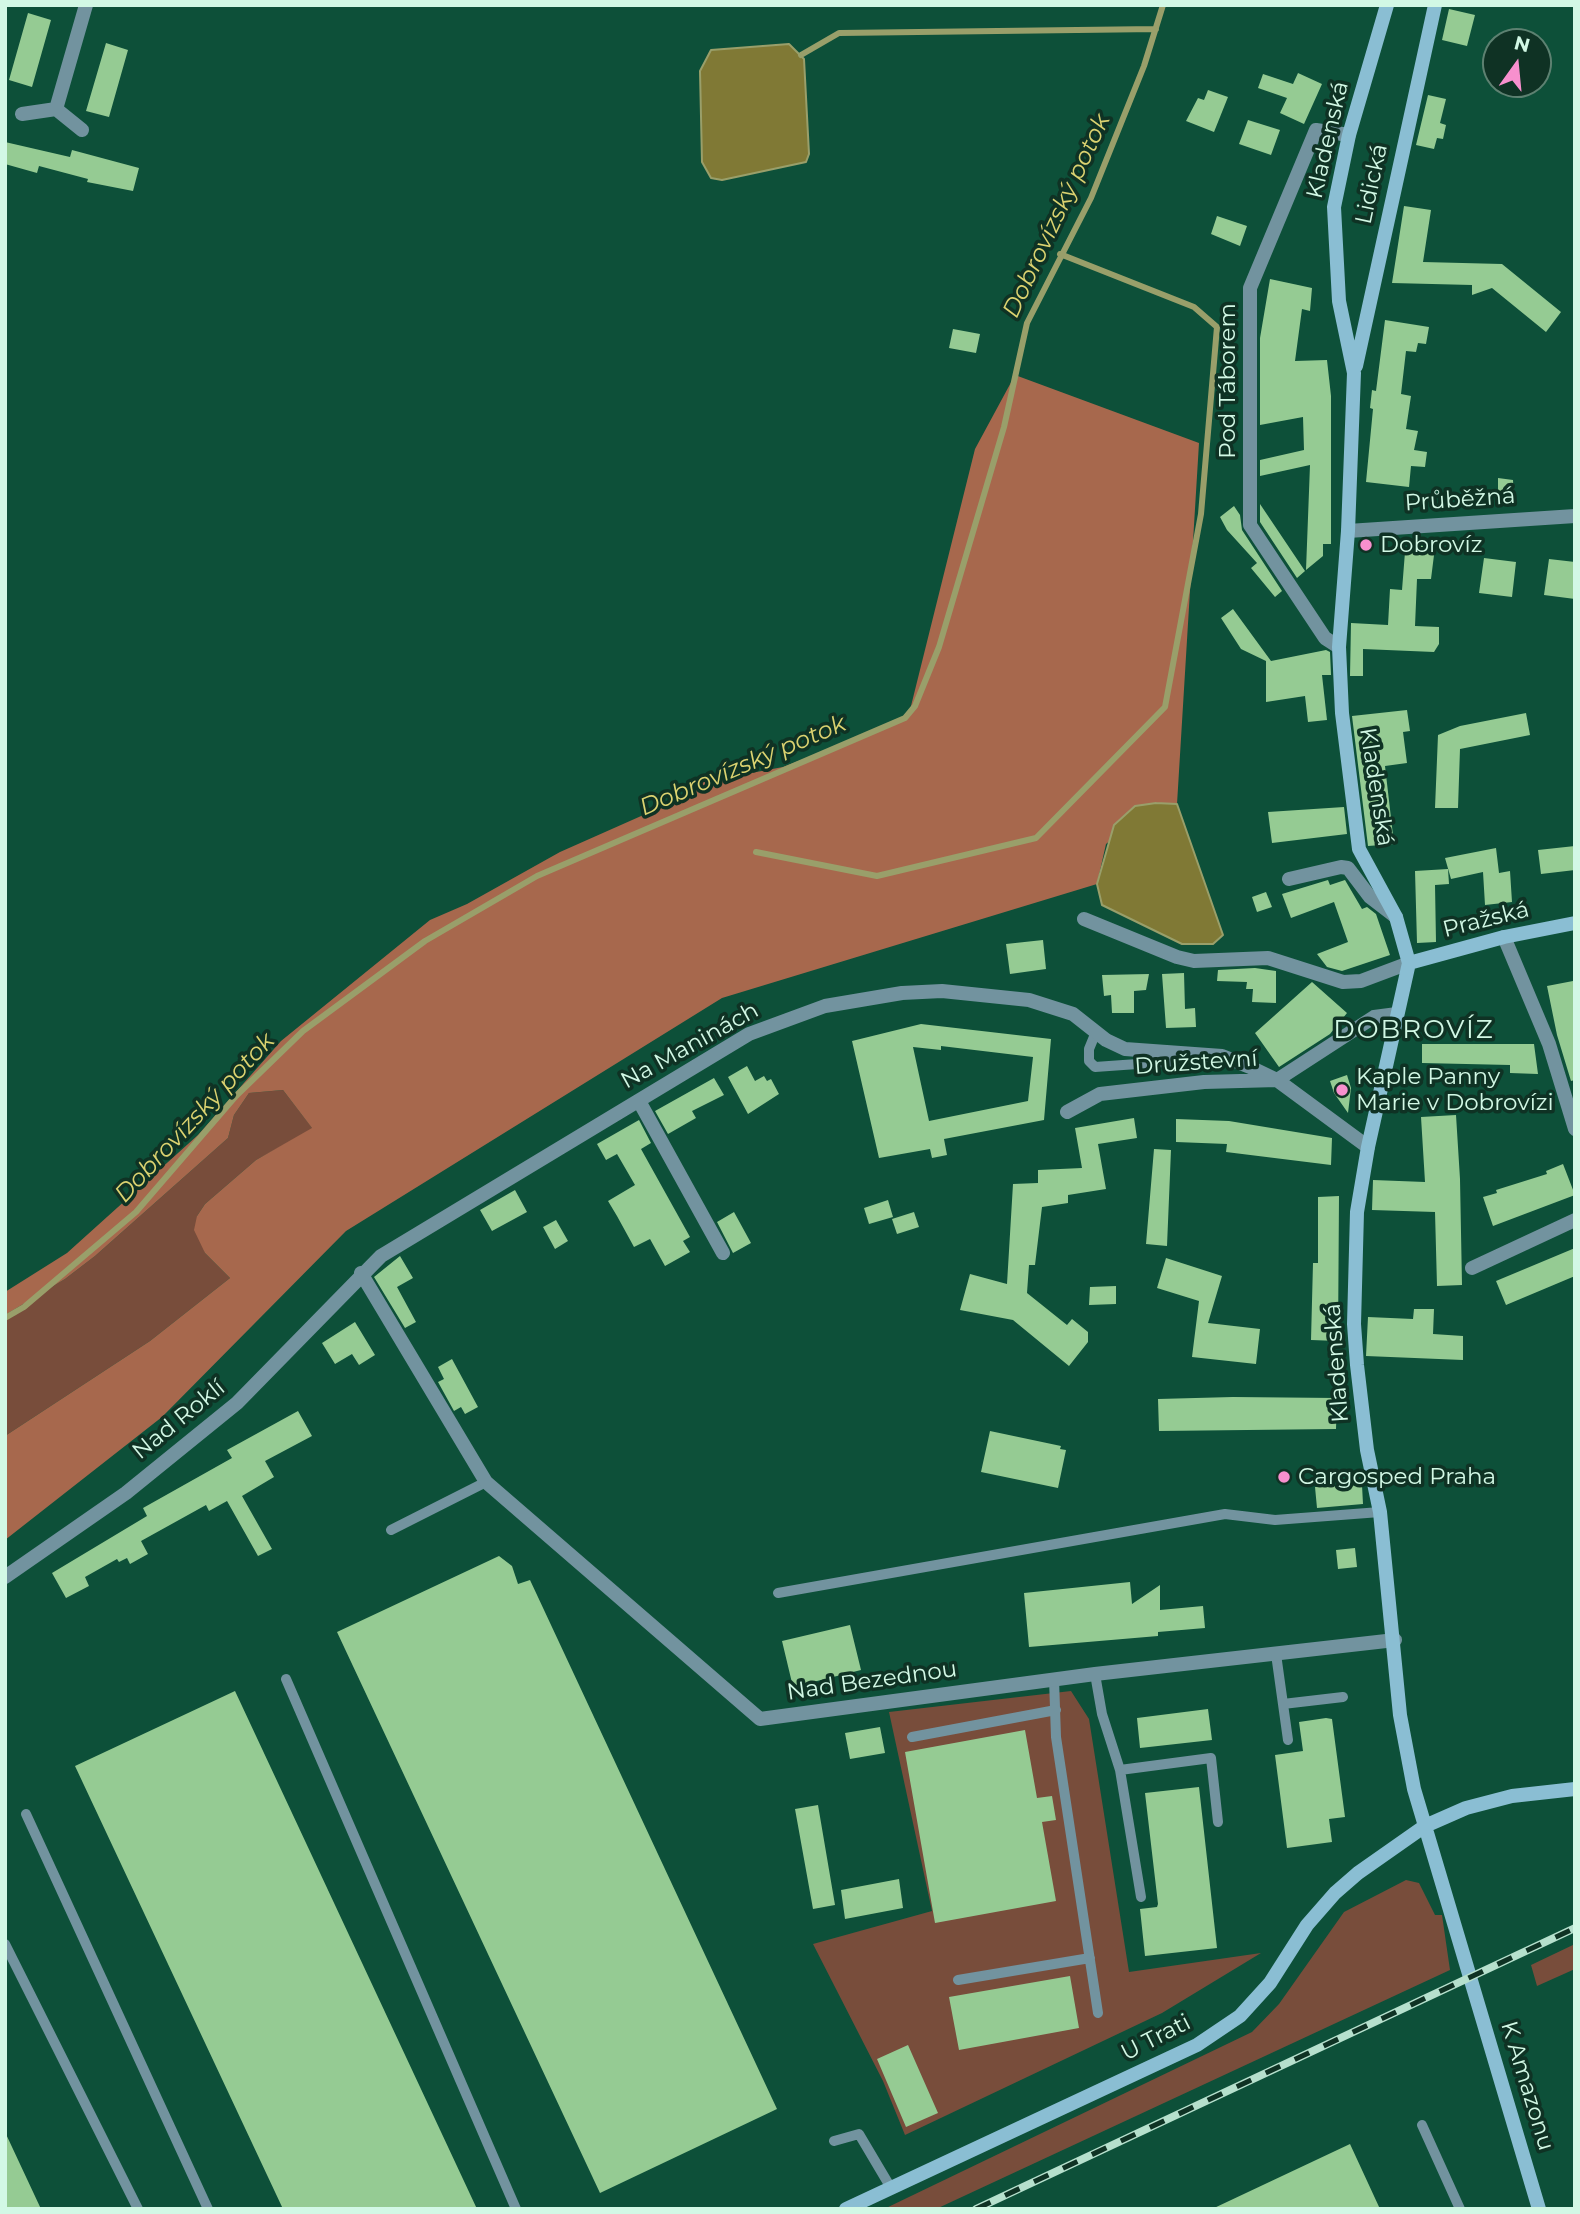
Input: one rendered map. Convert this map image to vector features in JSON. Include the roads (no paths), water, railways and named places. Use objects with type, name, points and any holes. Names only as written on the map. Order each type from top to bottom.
[{"type":"street","points":[[56,108],[86,5]]},
{"type":"street","name":"Kladenská","points":[[1387,5],[1349,135],[1334,207],[1339,301],[1354,373],[1348,531],[1339,647],[1342,713],[1359,849],[1395,917],[1409,963],[1368,1147],[1357,1212],[1354,1324],[1367,1450],[1380,1511],[1395,1640],[1400,1715],[1425,1826],[1469,1978]]},
{"type":"street","name":"Lidická","points":[[1354,373],[1434,5]]},
{"type":"street","points":[[22,114],[56,108]]},
{"type":"street","points":[[56,108],[82,130]]},
{"type":"street","name":"Pod Táborem","points":[[1339,647],[1325,638],[1250,525],[1251,288],[1316,130],[1349,135]]},
{"type":"street","name":"Průběžná","points":[[1348,531],[1575,516]]},
{"type":"street","points":[[1289,879],[1340,867],[1348,868],[1370,897],[1395,917]]},
{"type":"street","points":[[1084,919],[1177,957],[1194,961],[1268,958],[1343,982],[1361,981],[1409,963]]},
{"type":"street","name":"Pražská","points":[[1409,963],[1504,937],[1575,923]]},
{"type":"street","points":[[1504,937],[1549,1044],[1575,1129]]},
{"type":"street","name":"Na Maninách","points":[[362,1273],[381,1256],[749,1034],[825,1006],[902,993],[942,991],[1029,1000],[1073,1014],[1125,1049],[1222,1056],[1277,1080],[1368,1147]]},
{"type":"street","name":"Družstevní","points":[[1068,1112],[1100,1094],[1204,1082],[1277,1080],[1374,1017],[1397,1014]]},
{"type":"street","points":[[639,1101],[723,1253]]},
{"type":"street","points":[[1472,1268],[1575,1220]]},
{"type":"street","name":"Nad Bezednou","points":[[362,1273],[486,1482],[760,1719],[1094,1674],[1395,1640]]},
{"type":"street","name":"Nad Roklí","points":[[5,1577],[126,1493],[237,1404],[362,1273]]},
{"type":"street","name":"U Trati","points":[[846,2209],[1196,2045],[1240,2016],[1270,1983],[1307,1925],[1335,1893],[1358,1873],[1425,1826],[1466,1808],[1512,1796],[1575,1788]]},
{"type":"street","name":"K Amazonu","points":[[1469,1978],[1539,2209]]},
{"type":"lane","points":[[1096,1032],[1089,1049],[1089,1061],[1095,1068],[1195,1062],[1222,1056]]},
{"type":"lane","points":[[391,1530],[486,1482]]},
{"type":"lane","points":[[778,1593],[1225,1514],[1275,1520],[1380,1511]]},
{"type":"lane","points":[[1276,1654],[1288,1740]]},
{"type":"lane","points":[[1094,1674],[1102,1714],[1120,1770],[1142,1897]]},
{"type":"lane","points":[[286,1679],[516,2209]]},
{"type":"lane","points":[[1054,1679],[1056,1737],[1098,2013]]},
{"type":"lane","points":[[1283,1704],[1343,1697]]},
{"type":"lane","points":[[912,1737],[1056,1710]]},
{"type":"lane","points":[[1120,1770],[1210,1758],[1218,1822]]},
{"type":"lane","points":[[26,1814],[208,2209]]},
{"type":"lane","points":[[5,1944],[138,2209]]},
{"type":"lane","points":[[958,1980],[1090,1958]]},
{"type":"lane","points":[[1422,2125],[1460,2209]]},
{"type":"lane","points":[[834,2141],[859,2134],[891,2188]]},
{"type":"waterway","name":"Dobrovízský potok","points":[[5,1318],[24,1307],[136,1212],[236,1096],[303,1031],[425,941],[537,876],[905,718],[915,706],[939,647],[1004,427],[1027,323],[1091,198],[1144,66],[1163,5]]},
{"type":"waterway","points":[[801,55],[839,33],[1156,29]]},
{"type":"waterway","points":[[756,852],[877,876],[1036,838],[1165,707],[1201,514],[1217,327],[1194,307],[1060,254]]},
{"type":"railway","points":[[976,2209],[1575,1928]]},
{"type":"place","name":"Dobrovíz","points":[[1366,545]]},
{"type":"place","name":"Kaple Panny Marie v Dobrovízi","points":[[1342,1090]]},
{"type":"place","name":"Cargosped Praha","points":[[1284,1477]]},
{"type":"district","name":"DOBROVÍZ","points":[[1414,1030]]}]
